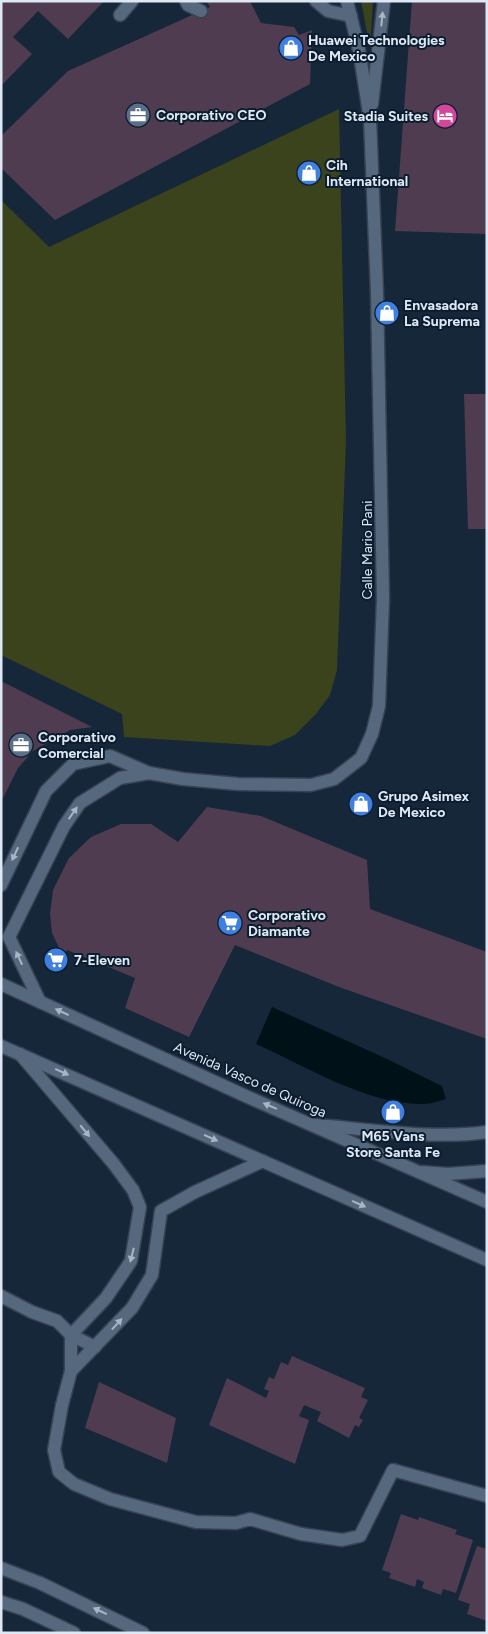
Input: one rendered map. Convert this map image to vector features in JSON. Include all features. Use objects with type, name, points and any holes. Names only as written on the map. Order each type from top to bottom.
[{"type":"street","points":[[120,15],[132,1]]},
{"type":"street","points":[[186,1],[188,5],[201,11]]},
{"type":"street","points":[[316,1],[328,11],[351,16]]},
{"type":"street","name":"Calle Mario Pani","points":[[40,1002],[9,937],[64,826],[80,802],[120,778],[149,774],[238,784],[311,785],[334,779],[361,758],[372,734],[379,706],[383,599],[377,292],[370,119],[359,50],[347,1]]},
{"type":"street","name":"Calle Mario Pani","points":[[370,119],[384,1]]},
{"type":"street","name":"Calle Mario Pani","points":[[1,885],[46,791],[73,764],[110,756],[149,774]]},
{"type":"street","name":"Avenida Vasco de Quiroga","points":[[1,984],[250,1098],[487,1202]]},
{"type":"street","points":[[1,1046],[487,1260]]},
{"type":"street","points":[[20,1054],[113,1163],[133,1190],[140,1207],[131,1261],[106,1298],[71,1335],[71,1371],[62,1405],[54,1450],[59,1472],[74,1484],[110,1499],[196,1522],[236,1523],[250,1520],[302,1534],[342,1540],[360,1536],[393,1470],[487,1496]]},
{"type":"street","points":[[315,1125],[426,1134],[466,1135],[487,1132]]},
{"type":"street","points":[[71,1371],[132,1308],[152,1275],[161,1211],[194,1192],[263,1161]]},
{"type":"street","points":[[418,1171],[448,1174],[487,1171]]},
{"type":"street","points":[[1,1296],[32,1312],[57,1321],[71,1335],[95,1347]]},
{"type":"street","points":[[1,1568],[40,1583],[143,1633]]},
{"type":"street","points":[[1,1602],[23,1609],[74,1633]]},
{"type":"green space","points":[[361,1],[373,1],[370,48]]},
{"type":"green space","points":[[339,109],[346,441],[337,670],[330,695],[316,714],[295,735],[270,746],[124,737],[122,714],[1,655],[1,200],[49,247]]},
{"type":"shaded area","points":[[272,1007],[442,1086],[446,1099],[423,1104],[402,1103],[381,1098],[337,1083],[256,1044]]},
{"type":"building","points":[[1,1],[104,1],[68,39],[38,11],[13,37],[32,54],[1,86]]},
{"type":"building","name":"Corporativo CEO","points":[[206,1],[250,1],[261,23],[294,27],[299,35],[312,30],[310,84],[55,220],[1,168],[1,136],[68,71],[210,7]]},
{"type":"building","name":"Stadia Suites","points":[[412,1],[487,1],[487,234],[395,231]]},
{"type":"building","points":[[464,394],[487,394],[487,529],[468,529]]},
{"type":"building","name":"Corporativo Comercial","points":[[1,681],[92,727],[70,730],[33,751],[18,768],[1,802]]},
{"type":"building","name":"Corporativo Diamante","points":[[207,807],[261,816],[367,860],[370,909],[487,952],[487,1039],[339,987],[235,945],[189,1037],[125,1008],[135,978],[67,950],[63,956],[52,933],[50,914],[53,890],[69,858],[91,837],[121,824],[151,824],[178,842]]},
{"type":"building","points":[[292,1356],[365,1388],[361,1397],[368,1400],[359,1418],[363,1420],[359,1427],[355,1425],[349,1438],[317,1421],[321,1412],[304,1405],[299,1416],[309,1420],[295,1464],[209,1425],[227,1378],[266,1398],[269,1391],[264,1389],[269,1377],[274,1379],[281,1362],[288,1365]]},
{"type":"building","points":[[99,1382],[176,1418],[167,1463],[85,1428]]},
{"type":"building","points":[[401,1514],[418,1520],[419,1517],[457,1530],[455,1534],[473,1540],[456,1593],[443,1589],[441,1595],[422,1588],[424,1582],[417,1579],[415,1587],[389,1578],[391,1573],[382,1570]]},
{"type":"building","points":[[477,1546],[487,1549],[487,1621],[467,1614],[470,1604],[458,1600]]},
{"type":"place","name":"Huawei Technologies De Mexico","points":[[291,48]]},
{"type":"place","name":"Corporativo CEO","points":[[138,115]]},
{"type":"place","name":"Stadia Suites","points":[[445,116]]},
{"type":"place","name":"Cih International","points":[[309,173]]},
{"type":"place","name":"Envasadora La Suprema","points":[[387,313]]},
{"type":"place","name":"Corporativo Comercial","points":[[21,745]]},
{"type":"place","name":"Grupo Asimex De Mexico","points":[[361,804]]},
{"type":"place","name":"Corporativo Diamante","points":[[230,923]]},
{"type":"place","name":"7-Eleven","points":[[56,960]]},
{"type":"place","name":"M65 Vans Store Santa Fe","points":[[393,1112]]}]
